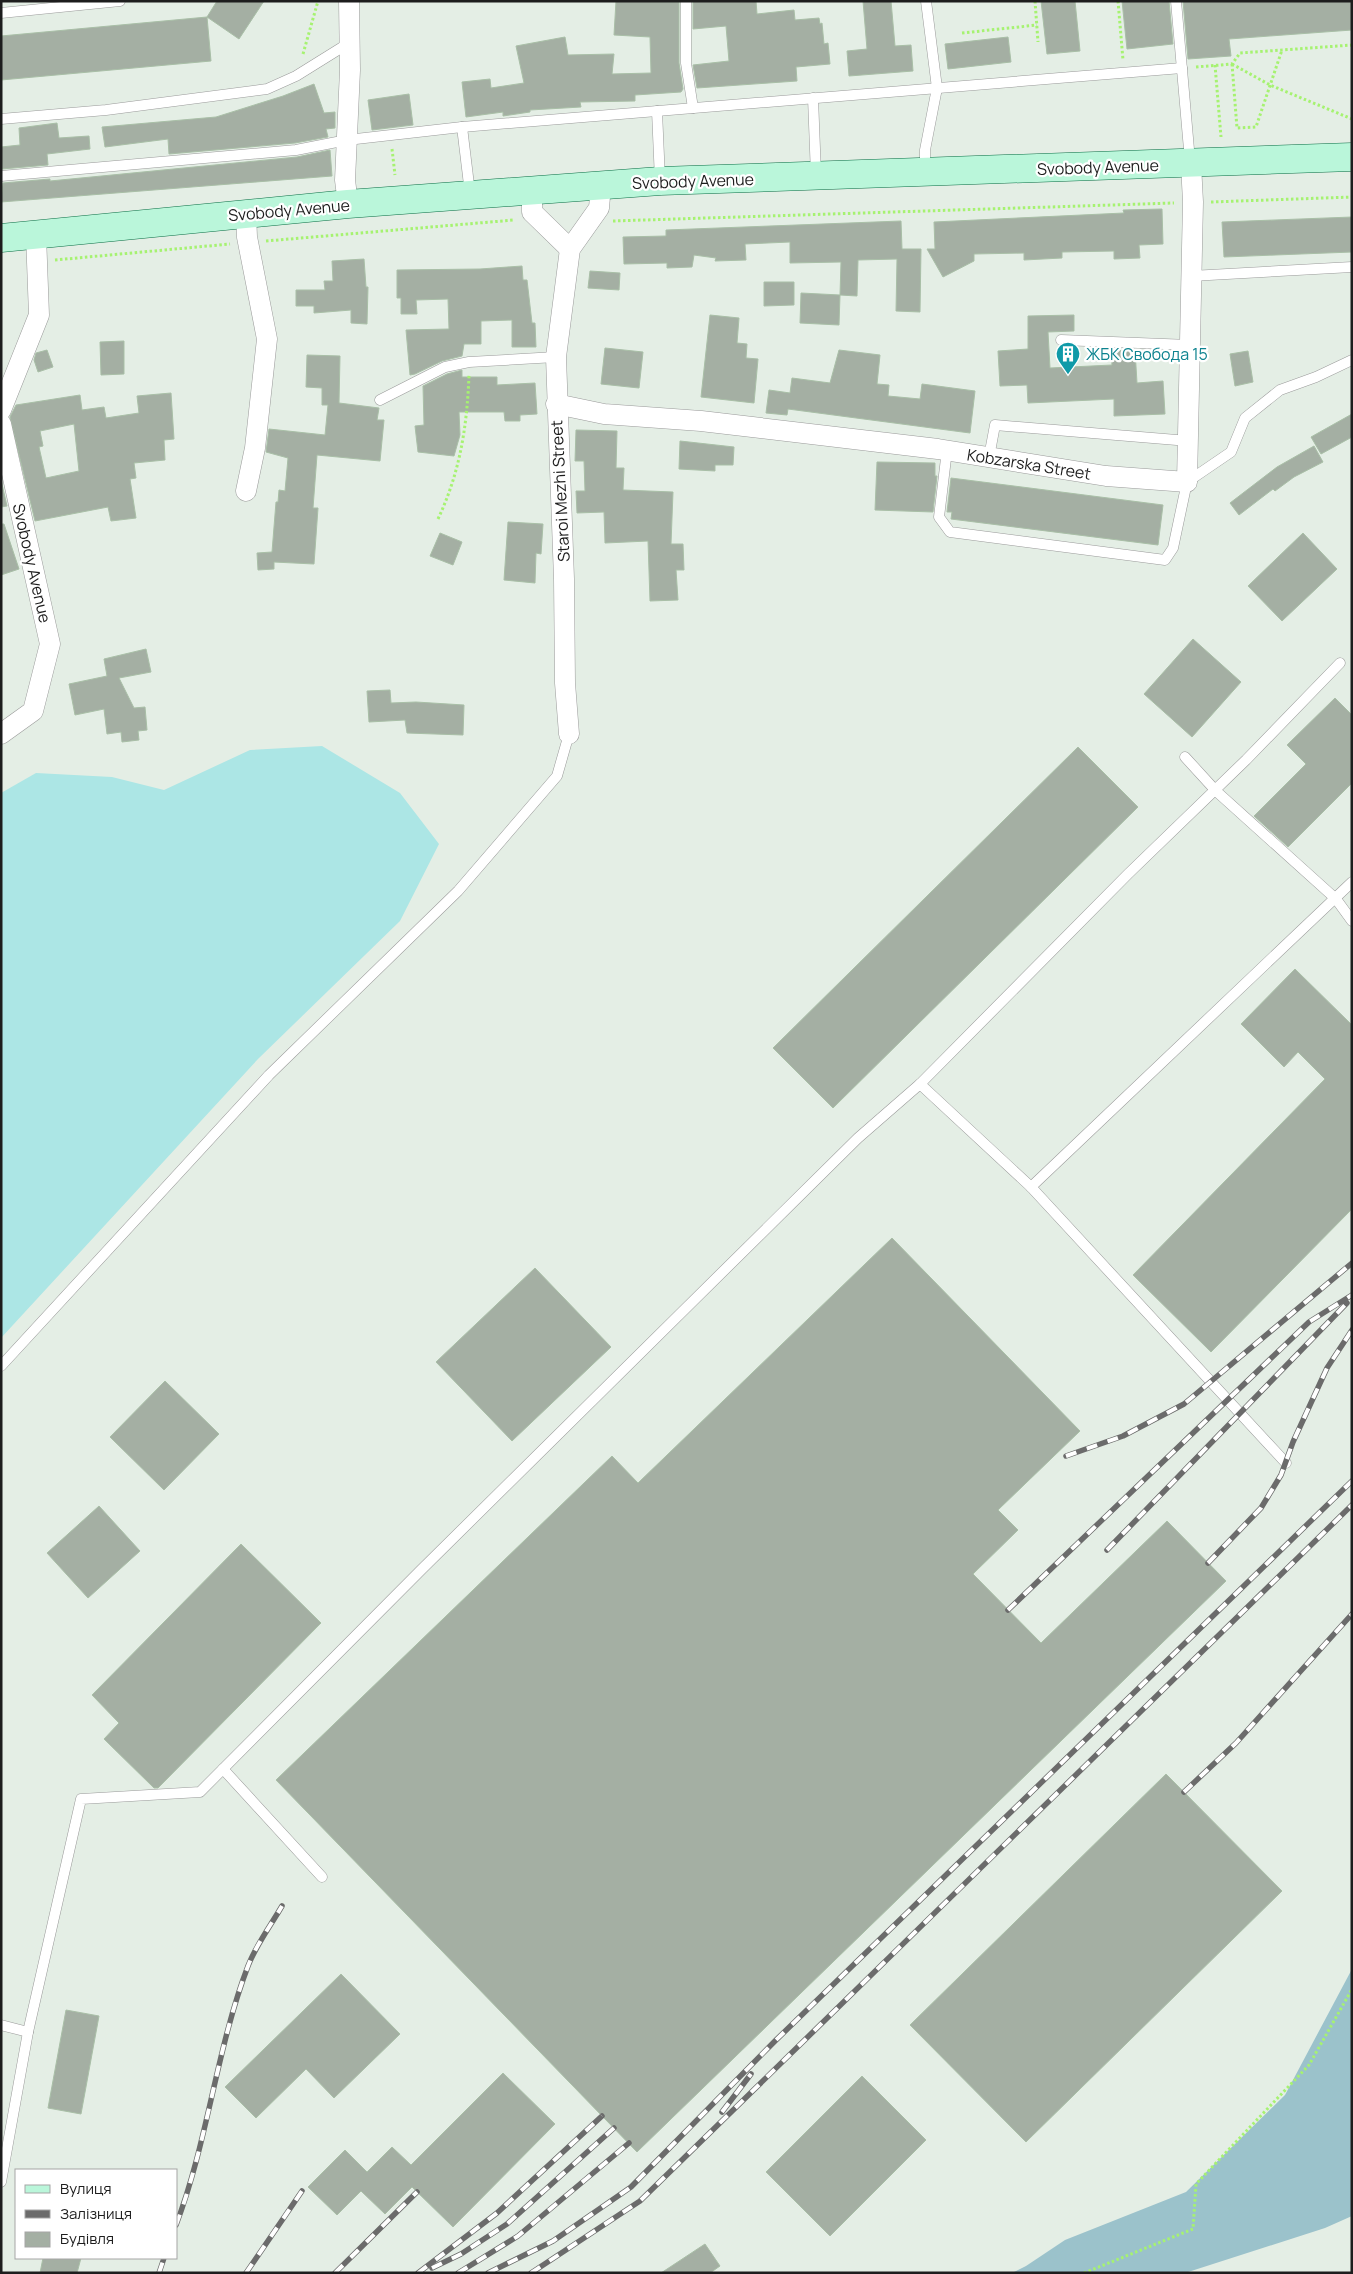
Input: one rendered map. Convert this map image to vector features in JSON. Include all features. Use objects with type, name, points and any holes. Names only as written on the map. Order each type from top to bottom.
[{"type":"main road","name":"Svobody Avenue","points":[[1,238],[348,204],[660,181],[1352,157]]},
{"type":"street","points":[[348,204],[345,180],[349,1]]},
{"type":"street","points":[[1187,482],[1193,202],[1190,164]]},
{"type":"street","name":"Staroi Mezhi Street","points":[[569,734],[556,404],[556,357],[570,249],[598,208],[601,185]]},
{"type":"street","points":[[532,190],[532,212],[570,249]]},
{"type":"street","points":[[246,214],[248,243],[267,340],[255,448],[246,491]]},
{"type":"street","points":[[1,410],[39,315],[36,235]]},
{"type":"street","name":"Kobzarska Street","points":[[556,404],[604,414],[701,422],[947,450],[1106,476],[1187,482]]},
{"type":"street","name":"Svobody Avenue","points":[[1,424],[50,644],[33,711],[1,734]]},
{"type":"lane","points":[[1,13],[120,1]]},
{"type":"lane","points":[[686,1],[686,62],[693,108]]},
{"type":"lane","points":[[925,173],[926,150],[938,88],[926,1]]},
{"type":"lane","points":[[1176,1],[1190,164]]},
{"type":"lane","points":[[1,118],[106,110],[267,89],[296,76],[349,43]]},
{"type":"lane","points":[[1,176],[296,150],[347,140],[462,127],[1182,68]]},
{"type":"lane","points":[[813,98],[816,176]]},
{"type":"lane","points":[[657,111],[660,181]]},
{"type":"lane","points":[[462,127],[470,196]]},
{"type":"lane","points":[[1191,276],[1352,267]]},
{"type":"lane","points":[[1061,340],[1190,345]]},
{"type":"lane","points":[[380,400],[445,367],[469,362],[556,357]]},
{"type":"lane","points":[[947,450],[939,517],[950,532],[1165,560],[1173,548],[1187,482],[1231,452],[1246,418],[1280,390],[1316,377],[1352,360]]},
{"type":"lane","points":[[990,457],[995,425],[1189,441]]},
{"type":"lane","points":[[1,2182],[28,2032],[81,1799],[200,1792],[429,1562],[844,1152],[920,1084],[1128,874],[1216,791],[1340,664]]},
{"type":"lane","points":[[1,1366],[270,1076],[458,891],[558,776],[569,734]]},
{"type":"lane","points":[[1185,757],[1216,791],[1336,899],[1352,921]]},
{"type":"lane","points":[[1031,1187],[1352,882]]},
{"type":"lane","points":[[920,1084],[1031,1187],[1286,1463]]},
{"type":"lane","points":[[223,1769],[322,1877]]},
{"type":"lane","points":[[1,2025],[28,2032]]},
{"type":"path","points":[[296,76],[318,1]]},
{"type":"path","points":[[1035,1],[1038,42]]},
{"type":"path","points":[[1118,1],[1124,73]]},
{"type":"path","points":[[962,33],[1037,25]]},
{"type":"path","points":[[1282,50],[1256,127],[1237,128],[1232,64],[1240,53],[1282,50],[1352,45]]},
{"type":"path","points":[[1182,68],[1232,64],[1270,85],[1352,119]]},
{"type":"path","points":[[1215,65],[1221,137]]},
{"type":"path","points":[[391,135],[395,176]]},
{"type":"path","points":[[586,226],[603,221],[671,218],[1352,197]]},
{"type":"path","points":[[37,262],[521,219],[548,228]]},
{"type":"path","points":[[398,224],[399,230]]},
{"type":"path","points":[[438,519],[452,490],[463,443],[469,362]]},
{"type":"path","points":[[1084,2273],[1194,2229],[1196,2184],[1309,2064],[1352,1989]]},
{"type":"shaded area","points":[[322,746],[400,793],[439,844],[400,921],[258,1059],[1,1338],[1,793],[36,773],[112,777],[164,790],[250,750]]},
{"type":"shaded area","points":[[1352,1969],[1352,2216],[1325,2228],[1185,2273],[1012,2273],[1065,2240],[1186,2192],[1285,2095]]},
{"type":"building","points":[[217,1],[264,1],[239,39],[207,17]]},
{"type":"building","points":[[616,1],[679,2],[679,63],[683,89],[681,92],[635,95],[635,101],[580,102],[581,107],[530,110],[530,112],[503,116],[503,112],[466,117],[462,82],[490,79],[491,88],[524,83],[516,46],[565,37],[568,55],[614,54],[612,74],[651,73],[650,37],[614,35]]},
{"type":"building","points":[[693,1],[756,1],[757,14],[794,10],[795,20],[819,18],[820,24],[822,23],[824,44],[828,43],[830,64],[796,67],[797,81],[697,88],[693,65],[729,61],[726,26],[693,29]]},
{"type":"building","points":[[863,1],[891,1],[895,46],[911,45],[913,71],[849,76],[847,51],[867,49]]},
{"type":"building","points":[[1041,1],[1075,1],[1080,51],[1047,54]]},
{"type":"building","points":[[1122,1],[1169,1],[1173,44],[1127,49]]},
{"type":"building","points":[[1183,1],[1352,1],[1352,30],[1229,39],[1231,56],[1188,59]]},
{"type":"building","points":[[207,17],[211,61],[1,80],[1,36]]},
{"type":"building","points":[[1008,37],[1011,62],[948,69],[945,44]]},
{"type":"building","points":[[314,84],[324,113],[335,112],[335,128],[326,129],[328,137],[295,143],[169,154],[168,139],[105,147],[102,127],[216,117]]},
{"type":"building","points":[[409,94],[413,125],[372,130],[368,100]]},
{"type":"building","points":[[57,123],[59,138],[89,136],[90,149],[47,154],[48,165],[2,169],[1,147],[20,145],[19,128]]},
{"type":"building","points":[[330,150],[332,176],[1,202],[3,183],[50,179],[50,181],[297,157]]},
{"type":"building","points":[[1162,209],[1163,244],[1139,245],[1140,258],[1114,259],[1114,251],[1062,252],[1062,258],[1024,260],[1024,253],[974,254],[974,261],[943,277],[927,249],[935,249],[934,222],[1124,213],[1123,210]]},
{"type":"building","points":[[1352,217],[1352,252],[1224,257],[1222,222]]},
{"type":"building","points":[[901,221],[902,249],[921,249],[920,312],[896,311],[897,259],[858,260],[857,296],[840,295],[841,262],[790,263],[790,242],[745,244],[746,260],[715,261],[716,258],[694,255],[692,267],[667,268],[667,263],[624,264],[623,237],[666,236],[666,230]]},
{"type":"building","points":[[364,259],[366,287],[368,287],[367,324],[351,323],[351,310],[314,313],[314,306],[296,306],[296,290],[325,290],[324,281],[333,281],[332,261]]},
{"type":"building","points":[[522,266],[523,280],[527,280],[532,323],[535,323],[536,347],[512,347],[512,320],[481,321],[481,344],[464,344],[462,356],[442,361],[410,375],[406,330],[449,329],[448,299],[416,300],[417,314],[401,314],[401,298],[397,298],[397,270],[480,269]]},
{"type":"building","points":[[590,271],[620,273],[619,290],[588,288]]},
{"type":"building","points":[[764,282],[794,282],[794,305],[764,306]]},
{"type":"building","points":[[801,293],[840,295],[839,325],[800,323]]},
{"type":"building","points":[[710,315],[739,318],[737,343],[747,344],[746,358],[758,359],[754,403],[701,397]]},
{"type":"building","name":"ЖБК Свобода 15","points":[[1074,315],[1074,331],[1048,332],[1050,368],[1112,365],[1111,351],[1135,350],[1137,383],[1163,381],[1165,414],[1114,416],[1114,399],[1028,403],[1027,385],[1000,386],[998,351],[1028,349],[1028,316]]},
{"type":"building","points":[[124,341],[124,374],[101,375],[100,342]]},
{"type":"building","points":[[605,348],[643,352],[639,388],[601,384]]},
{"type":"building","points":[[47,350],[53,367],[38,372],[34,360],[36,353]]},
{"type":"building","points":[[839,350],[880,355],[877,384],[889,385],[888,396],[920,399],[922,384],[975,391],[970,433],[788,409],[787,415],[766,413],[769,390],[790,393],[792,378],[830,383]]},
{"type":"building","points":[[1248,351],[1253,382],[1235,386],[1230,354]]},
{"type":"building","points":[[307,355],[340,356],[339,403],[379,408],[377,420],[384,420],[380,461],[317,455],[313,508],[318,508],[314,564],[274,562],[274,569],[258,570],[257,553],[272,552],[276,502],[278,502],[279,490],[285,491],[288,458],[266,452],[269,429],[325,435],[328,405],[322,405],[322,388],[306,387]]},
{"type":"building","points":[[462,370],[462,377],[497,377],[497,385],[535,383],[537,414],[520,415],[520,421],[505,421],[504,412],[459,412],[460,435],[454,456],[418,452],[415,426],[424,425],[423,386],[447,374]]},
{"type":"building","points":[[171,393],[174,439],[164,440],[165,460],[134,463],[136,478],[130,479],[136,518],[111,521],[108,507],[35,521],[10,417],[16,405],[80,395],[82,410],[104,407],[106,418],[139,413],[137,396]],"holes":[[[74,424],[79,471],[46,478],[39,447],[43,446],[40,431]]]},
{"type":"building","points":[[1352,414],[1352,437],[1321,454],[1311,437]]},
{"type":"building","points":[[576,430],[617,431],[616,468],[624,468],[623,490],[673,492],[671,544],[683,544],[684,570],[676,570],[678,600],[650,601],[648,541],[605,543],[604,512],[577,513],[576,491],[585,491],[584,461],[575,461]]},
{"type":"building","points":[[680,441],[734,447],[733,465],[715,465],[715,471],[679,469]]},
{"type":"building","points":[[1314,446],[1323,462],[1294,477],[1275,491],[1273,489],[1239,515],[1230,503],[1277,467]]},
{"type":"building","points":[[877,462],[935,463],[935,476],[937,476],[933,512],[875,510]]},
{"type":"building","points":[[951,478],[1163,505],[1158,545],[951,519],[952,512],[947,512]]},
{"type":"building","points":[[1,480],[7,506],[1,507]]},
{"type":"building","points":[[508,522],[543,524],[541,554],[536,553],[535,583],[504,580]]},
{"type":"building","points":[[1,524],[4,524],[19,569],[1,575]]},
{"type":"building","points":[[440,533],[462,542],[453,565],[430,556]]},
{"type":"building","points":[[1303,533],[1337,569],[1282,621],[1248,586]]},
{"type":"building","points":[[1193,639],[1241,682],[1192,737],[1144,694]]},
{"type":"building","points":[[146,649],[151,672],[119,678],[134,708],[145,707],[147,730],[138,731],[139,740],[122,742],[121,732],[107,734],[104,709],[75,715],[69,684],[107,676],[104,659]]},
{"type":"building","points":[[390,690],[391,703],[416,702],[464,705],[463,735],[407,733],[405,720],[369,722],[367,691]]},
{"type":"building","points":[[1335,698],[1352,715],[1352,783],[1288,847],[1254,816],[1306,764],[1287,745]]},
{"type":"building","points":[[1078,747],[1138,807],[833,1108],[773,1048]]},
{"type":"building","points":[[1295,969],[1352,1025],[1352,1209],[1211,1352],[1133,1275],[1325,1079],[1298,1052],[1284,1067],[1241,1024]]},
{"type":"building","points":[[892,1238],[1080,1431],[998,1510],[1018,1530],[973,1574],[1041,1643],[1167,1521],[1226,1581],[637,2152],[276,1780],[612,1456],[638,1483]]},
{"type":"building","points":[[535,1268],[611,1347],[512,1441],[436,1362]]},
{"type":"building","points":[[165,1381],[219,1434],[164,1490],[110,1437]]},
{"type":"building","points":[[99,1506],[140,1551],[88,1598],[47,1553]]},
{"type":"building","points":[[241,1544],[321,1623],[158,1788],[154,1788],[104,1739],[119,1723],[92,1695]]},
{"type":"building","points":[[1166,1774],[1282,1891],[1026,2142],[910,2025]]},
{"type":"building","points":[[341,1974],[400,2034],[334,2098],[306,2069],[256,2118],[225,2087]]},
{"type":"building","points":[[66,2010],[99,2016],[81,2114],[48,2108]]},
{"type":"building","points":[[503,2073],[555,2124],[453,2227],[412,2187],[385,2214],[361,2191],[337,2215],[308,2187],[345,2150],[367,2172],[392,2147],[411,2165]]},
{"type":"building","points":[[862,2076],[926,2140],[830,2236],[766,2172]]},
{"type":"building","points":[[705,2244],[720,2266],[710,2273],[661,2273]]},
{"type":"building","points":[[43,2259],[81,2259],[77,2273],[40,2273]]},
{"type":"railway","points":[[1066,1456],[1123,1436],[1184,1404],[1352,1263]]},
{"type":"railway","points":[[1008,1610],[1309,1322],[1352,1295]]},
{"type":"railway","points":[[1107,1550],[1347,1303]]},
{"type":"railway","points":[[1208,1563],[1261,1508],[1281,1475],[1293,1442],[1327,1368],[1352,1330]]},
{"type":"railway","points":[[488,2273],[553,2241],[631,2187],[776,2040],[1352,1481]]},
{"type":"railway","points":[[531,2273],[640,2201],[1352,1505]]},
{"type":"railway","points":[[1184,1792],[1236,1743],[1352,1614]]},
{"type":"railway","points":[[178,2219],[196,2161],[237,1998],[251,1958],[282,1906]]},
{"type":"railway","points":[[722,2112],[751,2074]]},
{"type":"railway","points":[[418,2273],[497,2213],[602,2116]]},
{"type":"railway","points":[[432,2268],[461,2254],[507,2224],[614,2128]]},
{"type":"railway","points":[[458,2273],[518,2236],[629,2143]]},
{"type":"railway","points":[[246,2273],[302,2191]]},
{"type":"railway","points":[[335,2273],[417,2192]]},
{"type":"railway","points":[[159,2273],[164,2259]]},
{"type":"place","name":"ЖБК Свобода 15","points":[[1068,375]]}]
